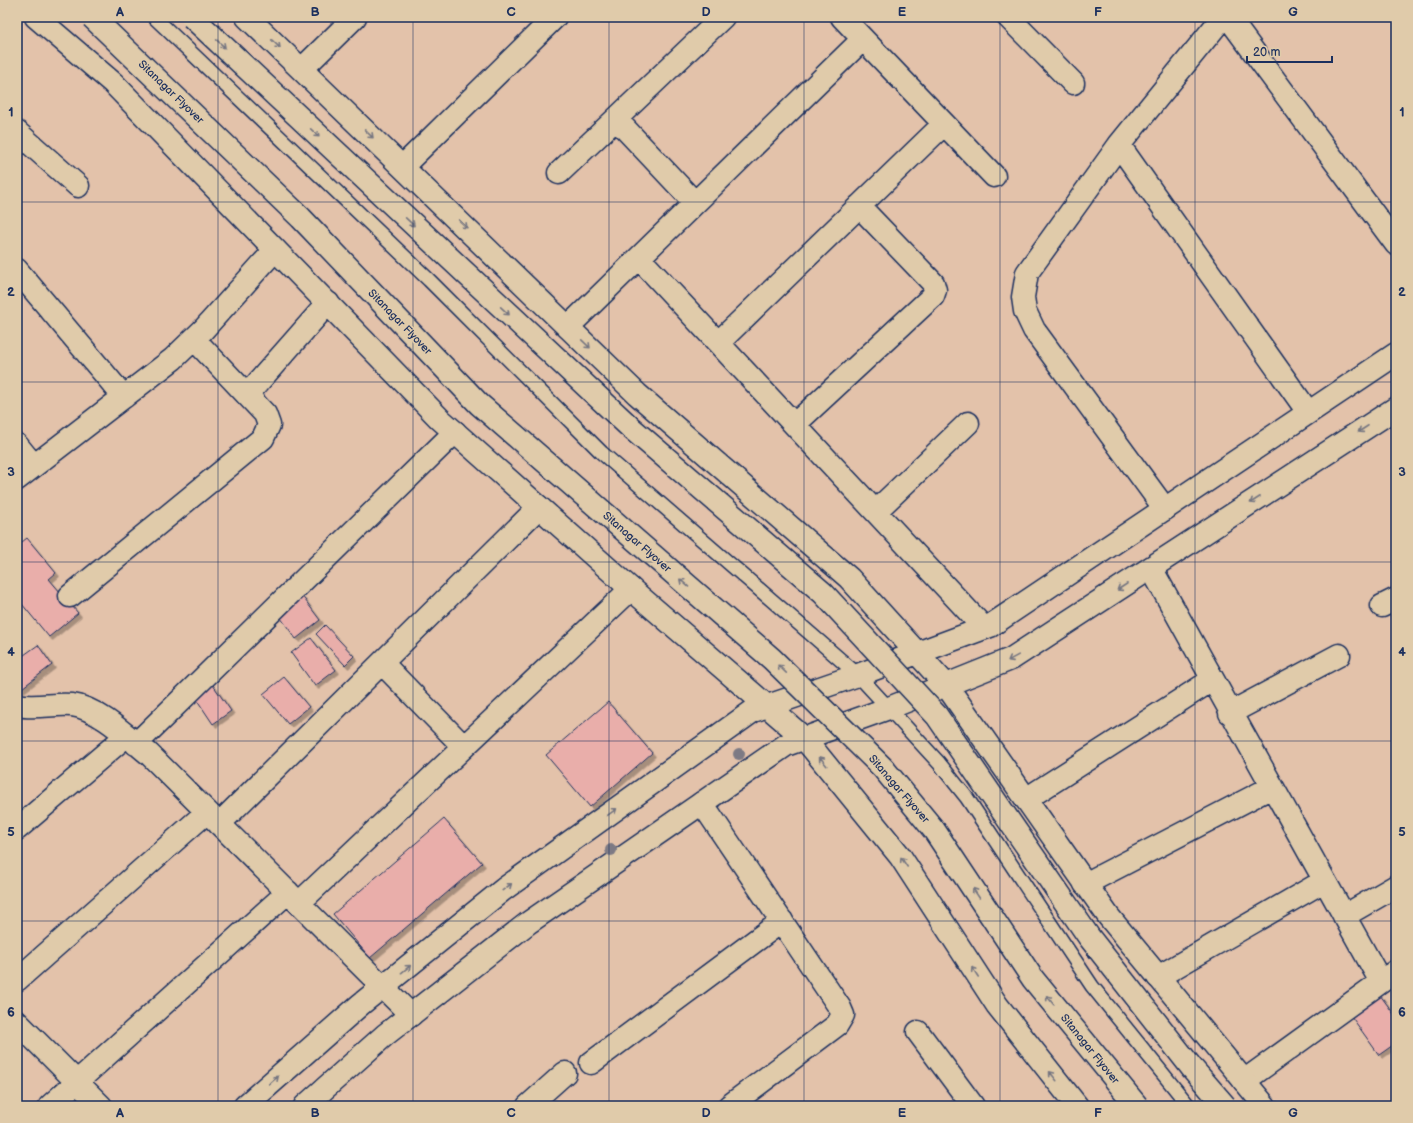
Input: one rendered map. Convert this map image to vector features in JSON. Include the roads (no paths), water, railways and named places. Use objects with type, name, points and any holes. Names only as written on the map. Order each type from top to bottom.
[{"type":"street","points":[[36,17],[113,83],[455,432],[631,589],[804,738],[900,856],[997,1005],[1077,1106]]},
{"type":"street","name":"Sitanagar Flyover","points":[[92,17],[301,218],[479,404],[772,660],[883,768],[934,830],[1033,979],[1137,1106]]},
{"type":"street","points":[[192,17],[630,427],[823,593],[938,716],[1089,937],[1192,1068],[1225,1106]]},
{"type":"street","points":[[247,17],[403,166],[637,394],[849,578],[946,684],[1109,917],[1265,1106]]},
{"type":"street","points":[[302,69],[355,17]]},
{"type":"street","points":[[403,166],[555,17]]},
{"type":"street","points":[[559,172],[723,17]]},
{"type":"street","points":[[842,17],[994,176]]},
{"type":"street","points":[[1008,17],[1073,83]]},
{"type":"street","points":[[1165,509],[1034,330],[1025,311],[1023,297],[1027,273],[1119,145],[1223,17]]},
{"type":"street","points":[[1228,17],[1396,244]]},
{"type":"street","points":[[568,327],[863,39]]},
{"type":"street","points":[[616,119],[695,203]]},
{"type":"street","points":[[719,342],[944,124]]},
{"type":"street","points":[[17,132],[78,186]]},
{"type":"street","points":[[1119,145],[1308,412]]},
{"type":"street","points":[[795,424],[933,296],[935,290],[933,282],[859,206]]},
{"type":"street","points":[[17,479],[173,359],[194,339],[275,250]]},
{"type":"street","points":[[639,258],[719,342],[984,628]]},
{"type":"street","points":[[17,270],[124,397]]},
{"type":"street","points":[[247,395],[328,303]]},
{"type":"street","points":[[70,596],[264,438],[268,425],[265,414],[194,339]]},
{"type":"street","points":[[245,1106],[383,987],[504,889],[753,711],[858,675],[984,628],[1396,354]]},
{"type":"street","points":[[305,1106],[385,1035],[528,923],[786,745],[889,708],[946,684],[1011,660],[1396,408]]},
{"type":"street","points":[[876,511],[968,423]]},
{"type":"street","points":[[17,829],[131,740],[455,432]]},
{"type":"street","points":[[17,445],[34,466]]},
{"type":"street","points":[[17,980],[213,818],[382,663],[539,507]]},
{"type":"street","points":[[1151,568],[1230,713],[1344,916],[1388,977],[1244,1082]]},
{"type":"street","points":[[50,1106],[76,1081],[293,898],[464,747],[631,589]]},
{"type":"street","points":[[1230,713],[1339,655]]},
{"type":"street","points":[[382,663],[464,747]]},
{"type":"street","points":[[1026,800],[1212,680]]},
{"type":"street","points":[[17,705],[26,707],[73,705],[97,714],[131,740],[213,818],[411,1015]]},
{"type":"street","points":[[1085,884],[1272,787]]},
{"type":"street","points":[[702,803],[840,1008],[843,1015],[837,1025],[729,1106]]},
{"type":"street","points":[[1158,977],[1324,881]]},
{"type":"street","points":[[1344,916],[1396,886]]},
{"type":"street","points":[[590,1063],[782,921]]},
{"type":"street","points":[[17,1022],[101,1106]]},
{"type":"street","points":[[918,1032],[972,1106]]},
{"type":"street","points":[[528,1106],[565,1073]]},
{"type":"lane","points":[[154,17],[429,280],[602,453],[858,675],[939,763],[967,798],[1092,986],[1189,1106]]}]
